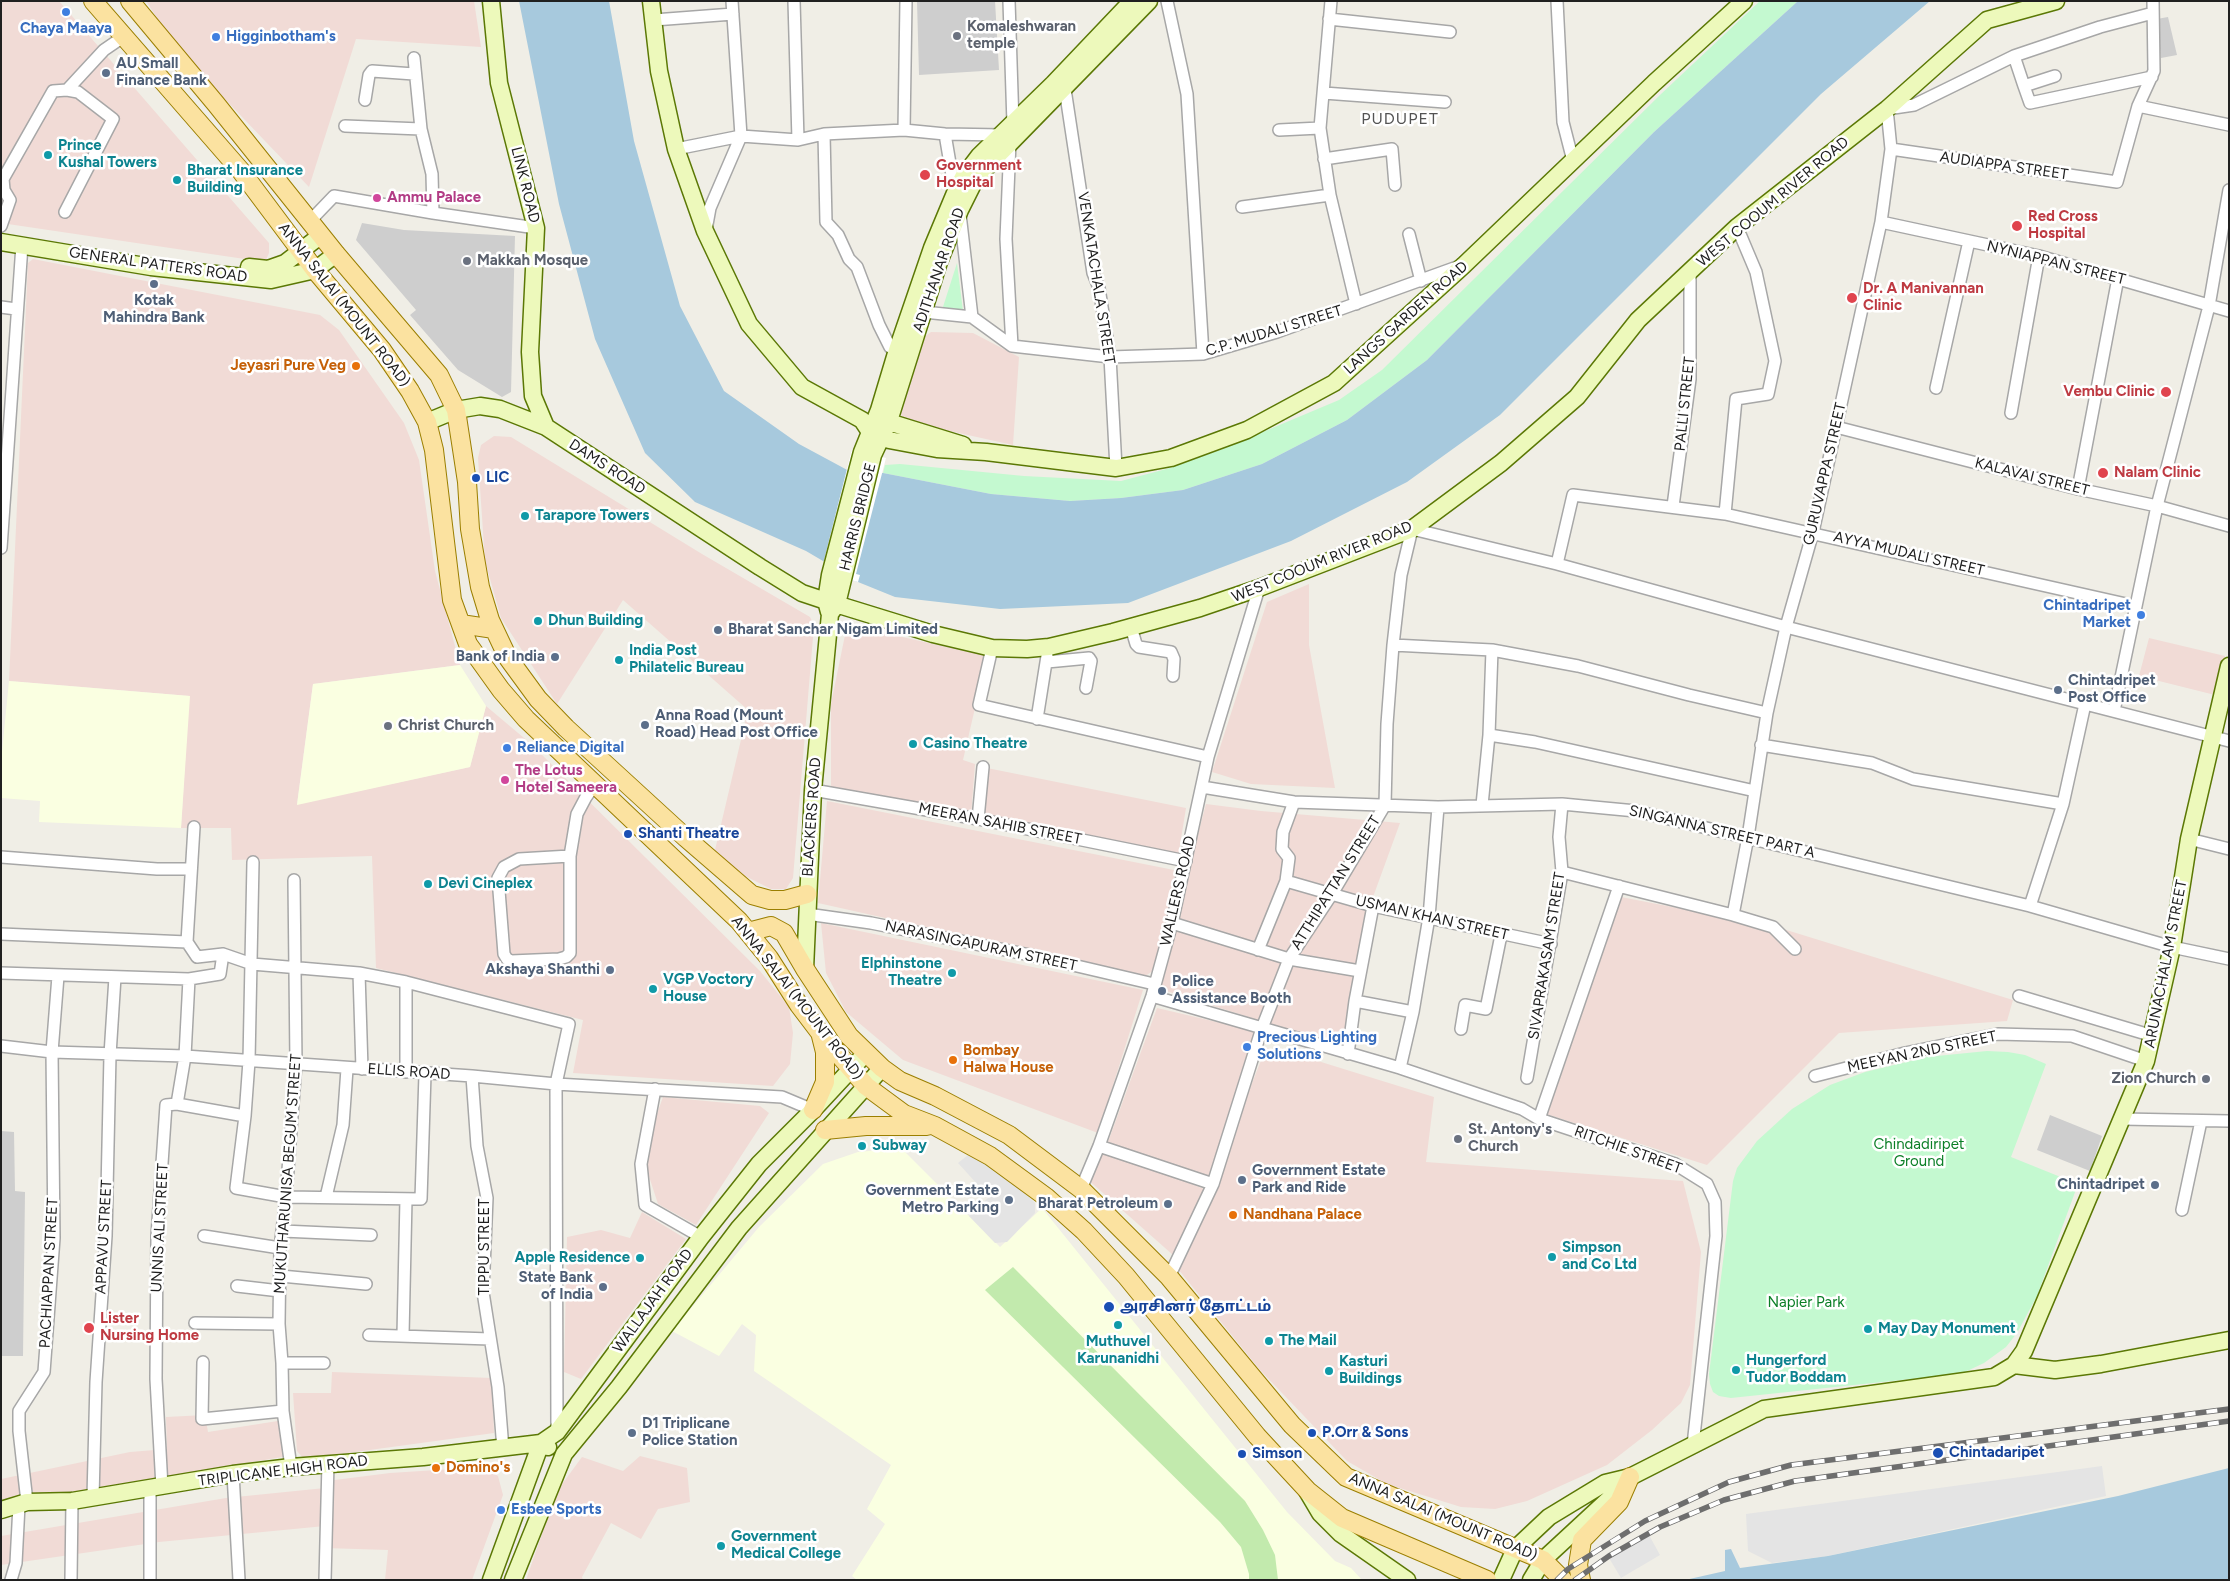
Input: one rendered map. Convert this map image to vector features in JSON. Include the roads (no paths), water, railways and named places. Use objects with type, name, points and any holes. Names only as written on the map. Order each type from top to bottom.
[{"type":"main road","name":"ANNA SALAI (MOUNT ROAD)","points":[[93,1],[241,171],[315,270],[382,350],[410,391],[427,422],[434,450],[452,600],[468,644],[501,690],[526,718],[743,926],[769,958],[799,1005],[821,1034],[866,1086],[904,1114],[935,1126],[990,1156],[1046,1198],[1084,1231],[1126,1276],[1257,1436],[1306,1490],[1342,1518],[1486,1580]]},
{"type":"main road","name":"ANNA SALAI (MOUNT ROAD)","points":[[130,1],[310,221],[320,236],[439,375],[456,410],[467,482],[470,529],[482,594],[494,628],[508,658],[538,699],[561,722],[686,838],[752,894]]},
{"type":"main road","name":"LINK ROAD","points":[[491,1],[499,83],[536,228],[530,352],[533,396],[546,427]]},
{"type":"main road","name":"LANGS GARDEN ROAD","points":[[651,1],[659,71],[676,149],[705,231],[749,324],[802,387],[876,426],[936,449],[986,452],[1116,468],[1171,458],[1247,430],[1334,383],[1464,265],[1654,83],[1744,1]]},
{"type":"main road","name":"ADITHANAR ROAD","points":[[876,426],[909,353],[940,262],[960,210],[976,178],[1009,134],[1132,1]]},
{"type":"main road","name":"ADITHANAR ROAD","points":[[868,454],[897,350],[942,220],[970,168],[1065,89],[1150,1]]},
{"type":"main road","name":"WEST COOUM RIVER ROAD","points":[[831,607],[992,648],[1027,649],[1048,655],[1131,627],[1200,608],[1259,588],[1412,529],[1501,463],[1577,397],[1638,320],[1737,227],[1887,109],[1987,20],[2056,1]]},
{"type":"main road","name":"GENERAL PATTERS ROAD","points":[[1,234],[152,256],[268,269],[285,263],[302,252],[320,236]]},
{"type":"main road","name":"GENERAL PATTERS ROAD","points":[[1,242],[151,267],[239,278],[271,280],[315,270]]},
{"type":"main road","points":[[315,270],[336,254]]},
{"type":"main road","name":"DAMS ROAD","points":[[427,422],[456,410],[480,406],[500,409],[546,427],[760,567],[802,593],[831,607]]},
{"type":"main road","name":"HARRIS BRIDGE","points":[[836,576],[868,454]]},
{"type":"main road","name":"BLACKERS ROAD","points":[[805,969],[813,790],[831,607],[836,576]]},
{"type":"main road","points":[[482,594],[459,619],[494,628]]},
{"type":"main road","name":"ARUNACHALAM STREET","points":[[1693,1445],[1764,1409],[1994,1377],[2014,1365],[2024,1351],[2146,1061],[2172,947],[2188,839],[2229,666]]},
{"type":"main road","points":[[743,926],[752,894],[770,900],[784,900],[808,894]]},
{"type":"main road","name":"ANNA SALAI (MOUNT ROAD)","points":[[743,926],[772,926],[784,933],[849,1036],[882,1068],[900,1081],[935,1096],[1009,1135],[1081,1189],[1168,1277],[1292,1425],[1346,1477],[1543,1560],[1563,1580]]},
{"type":"main road","points":[[813,1110],[825,1082],[826,1052],[821,1034]]},
{"type":"main road","name":"WALLAJAH ROAD","points":[[541,1443],[557,1432],[701,1237],[759,1164],[866,1053]]},
{"type":"main road","name":"WALLAJAH ROAD","points":[[513,1580],[564,1454],[619,1387],[739,1228],[882,1068]]},
{"type":"main road","points":[[825,1130],[866,1126],[935,1126]]},
{"type":"main road","points":[[2014,1365],[2055,1370],[2101,1364],[2229,1340]]},
{"type":"main road","points":[[491,1580],[541,1443],[564,1454]]},
{"type":"main road","name":"TRIPLICANE HIGH ROAD","points":[[1,1510],[23,1503],[72,1500],[233,1474],[328,1463],[503,1449],[541,1443]]},
{"type":"main road","points":[[1501,1580],[1515,1549],[1549,1517],[1605,1483],[1630,1478],[1693,1445]]},
{"type":"main road","points":[[1531,1580],[1543,1560],[1630,1478]]},
{"type":"main road","points":[[1581,1580],[1578,1565],[1582,1540],[1619,1502],[1630,1478]]},
{"type":"main road","points":[[1306,1490],[1320,1513],[1342,1534],[1407,1580]]},
{"type":"street","points":[[705,231],[710,208],[741,136],[732,1]]},
{"type":"street","points":[[794,1],[798,140]]},
{"type":"street","points":[[904,130],[906,1]]},
{"type":"street","points":[[1009,1],[1009,134],[1006,239],[1012,346]]},
{"type":"street","points":[[1166,1],[1187,94],[1203,354]]},
{"type":"street","points":[[1331,1],[1320,128],[1330,195],[1356,304]]},
{"type":"street","points":[[1558,1],[1563,122],[1573,161]]},
{"type":"street","points":[[1887,109],[1914,105],[2014,56],[2153,7],[2154,71],[2138,106],[2229,126]]},
{"type":"street","points":[[654,20],[733,14]]},
{"type":"street","points":[[1329,19],[1450,32]]},
{"type":"street","points":[[66,90],[104,50],[123,36]]},
{"type":"street","points":[[2014,56],[2030,103],[2152,77]]},
{"type":"street","points":[[414,58],[414,74],[421,129],[432,174],[433,213]]},
{"type":"street","points":[[365,100],[369,74],[372,71],[414,74]]},
{"type":"street","points":[[2024,86],[2055,76]]},
{"type":"street","name":"VENKATACHALA STREET","points":[[1065,89],[1093,273],[1099,288],[1110,357],[1116,468]]},
{"type":"street","points":[[1,226],[10,200],[4,190],[3,179],[53,91],[66,90],[78,92],[112,119],[65,212]]},
{"type":"street","points":[[1324,94],[1445,102]]},
{"type":"street","name":"AUDIAPPA STREET","points":[[1891,149],[2117,182],[2138,106]]},
{"type":"street","name":"GURUVAPPA STREET","points":[[1732,915],[1748,837],[1767,713],[1786,627],[1813,532],[1881,222],[1891,149],[1887,109]]},
{"type":"street","points":[[345,126],[421,129]]},
{"type":"street","points":[[1279,130],[1320,128]]},
{"type":"street","points":[[676,149],[741,136],[798,140],[824,134],[904,130],[945,134],[1009,134]]},
{"type":"street","points":[[824,134],[826,222],[838,235],[849,259],[857,267],[879,325],[890,347],[897,350]]},
{"type":"street","points":[[924,312],[972,317],[960,210],[955,193],[945,134]]},
{"type":"street","points":[[1324,159],[1392,149],[1395,185]]},
{"type":"street","points":[[2114,711],[2157,506],[2209,306],[2229,190]]},
{"type":"street","points":[[1242,207],[1330,195]]},
{"type":"street","points":[[310,221],[334,196],[536,228]]},
{"type":"street","name":"NYNIAPPAN STREET","points":[[1881,222],[2040,256],[2229,311]]},
{"type":"street","points":[[1725,514],[1736,399],[1768,394],[1775,361],[1756,272],[1737,227]]},
{"type":"street","points":[[1409,234],[1421,281]]},
{"type":"street","points":[[1936,388],[1969,241]]},
{"type":"street","points":[[1,548],[5,425],[22,245]]},
{"type":"street","points":[[2011,413],[2040,256]]},
{"type":"street","name":"C.P. MUDALI STREET","points":[[972,317],[1012,346],[1110,357],[1203,354],[1277,332],[1464,265]]},
{"type":"street","name":"PALLI STREET","points":[[1673,506],[1690,379],[1690,271]]},
{"type":"street","points":[[2078,489],[2118,278]]},
{"type":"street","points":[[1,307],[16,309]]},
{"type":"street","name":"KALAVAI STREET","points":[[1836,427],[2078,489],[2157,506],[2229,526]]},
{"type":"street","name":"AYYA MUDALI STREET","points":[[1557,564],[1574,495],[1725,514],[1813,532],[2135,606]]},
{"type":"street","points":[[1412,529],[1557,564],[1786,627],[2229,741]]},
{"type":"street","name":"ATTHIPATTAN STREET","points":[[1168,1277],[1213,1184],[1262,1028],[1288,959],[1332,894],[1385,805],[1387,724],[1393,645],[1401,575],[1412,529]]},
{"type":"street","name":"WALLERS ROAD","points":[[1081,1189],[1100,1146],[1152,996],[1172,923],[1208,757],[1259,588]]},
{"type":"street","points":[[1131,627],[1136,644],[1139,647],[1171,652],[1174,659],[1173,676]]},
{"type":"street","points":[[1393,645],[1492,650],[1578,666],[1689,696],[1767,713]]},
{"type":"street","points":[[992,648],[979,705],[1208,757]]},
{"type":"street","points":[[1482,805],[1489,735],[1492,650]]},
{"type":"street","points":[[1037,718],[1048,655],[1089,658],[1091,661],[1086,688]]},
{"type":"street","points":[[2030,906],[2063,804],[2085,704]]},
{"type":"street","points":[[1489,735],[1536,742],[1755,791]]},
{"type":"street","points":[[1761,745],[1872,763],[1913,779],[2063,804]]},
{"type":"street","points":[[978,819],[983,767]]},
{"type":"street","points":[[570,856],[519,859],[504,868],[498,878],[504,954],[507,959],[511,961],[560,959],[570,953],[570,856],[577,814],[595,784]]},
{"type":"street","name":"SINGANNA STREET PART A","points":[[1202,787],[1294,802],[1438,807],[1562,804],[1636,810],[2030,906],[2172,947],[2229,959]]},
{"type":"street","name":"MEERAN SAHIB STREET","points":[[813,790],[978,819],[1186,861]]},
{"type":"street","points":[[1258,950],[1286,881],[1289,858],[1282,849],[1283,832],[1294,802]]},
{"type":"street","name":"SIVAPRAKASAM STREET","points":[[1527,1078],[1562,872],[1559,837],[1562,804]]},
{"type":"street","points":[[1400,1068],[1413,1012],[1429,917],[1438,807]]},
{"type":"street","points":[[194,827],[187,942],[198,957],[223,954],[252,964],[359,973],[406,982],[569,1024],[556,1084],[557,1432]]},
{"type":"street","points":[[2188,839],[2229,849]]},
{"type":"street","points":[[1,857],[157,870],[191,869]]},
{"type":"street","points":[[253,862],[249,1061],[245,1116],[236,1188],[286,1197],[421,1199],[425,1074]]},
{"type":"street","points":[[1562,872],[1774,927],[1795,949]]},
{"type":"street","name":"MUKUTHARUNISA BEGUM STREET","points":[[291,1467],[283,1411],[279,1324],[280,1248],[286,1197],[296,1063],[294,880]]},
{"type":"street","name":"USMAN KHAN STREET","points":[[1286,881],[1373,906],[1429,917],[1501,935],[1551,944]]},
{"type":"street","points":[[1539,1119],[1619,886]]},
{"type":"street","points":[[1348,1054],[1360,971],[1373,906]]},
{"type":"street","name":"NARASINGAPURAM STREET","points":[[807,914],[871,923],[1030,955],[1154,984]]},
{"type":"street","points":[[1172,923],[1288,959],[1360,971]]},
{"type":"street","points":[[1,934],[187,942]]},
{"type":"street","points":[[1461,1029],[1464,1005],[1486,1010],[1501,935]]},
{"type":"street","points":[[1,973],[189,979],[220,974],[223,954]]},
{"type":"street","points":[[359,973],[362,1069]]},
{"type":"street","name":"PACHIAPPAN STREET","points":[[11,1580],[16,1563],[23,1503],[19,1411],[44,1372],[54,1238],[52,1052],[58,976]]},
{"type":"street","name":"APPAVU STREET","points":[[93,1497],[96,1382],[106,1236],[110,1055],[115,977]]},
{"type":"street","name":"UNNIS ALI STREET","points":[[156,1487],[157,1236],[166,1105],[177,1104],[185,1056],[189,979]]},
{"type":"street","points":[[406,982],[406,1072]]},
{"type":"street","name":"RITCHIE STREET","points":[[1152,996],[1400,1068],[1522,1108],[1539,1119],[1675,1164],[1707,1184],[1714,1202],[1716,1236],[1693,1445]]},
{"type":"street","points":[[2019,996],[2153,1036]]},
{"type":"street","points":[[1355,1001],[1413,1012]]},
{"type":"street","name":"MEEYAN 2ND STREET","points":[[1815,1076],[1905,1053],[1998,1034],[2072,1036],[2146,1061]]},
{"type":"street","name":"ELLIS ROAD","points":[[1,1046],[52,1052],[185,1056],[296,1063],[347,1069],[472,1076],[556,1084],[782,1097],[813,1110]]},
{"type":"street","points":[[326,1197],[343,1125],[347,1069]]},
{"type":"street","name":"TIPPU STREET","points":[[472,1076],[477,1146],[487,1198],[483,1292],[498,1387],[503,1449]]},
{"type":"street","points":[[655,1089],[641,1164],[645,1205],[701,1237]]},
{"type":"street","points":[[177,1104],[245,1116]]},
{"type":"street","points":[[2122,1120],[2229,1121]]},
{"type":"street","points":[[2182,1210],[2201,1121]]},
{"type":"street","points":[[1100,1146],[1213,1184]]},
{"type":"street","points":[[403,1335],[406,1199]]},
{"type":"street","points":[[283,1231],[371,1235]]},
{"type":"street","points":[[204,1236],[280,1248]]},
{"type":"street","points":[[281,1276],[366,1284]]},
{"type":"street","points":[[237,1286],[280,1291]]},
{"type":"street","points":[[194,1323],[279,1324]]},
{"type":"street","points":[[369,1335],[490,1339]]},
{"type":"street","points":[[203,1362],[202,1419],[283,1411]]},
{"type":"street","points":[[282,1363],[324,1363]]},
{"type":"street","points":[[325,1580],[328,1463]]},
{"type":"street","points":[[233,1474],[238,1580]]},
{"type":"street","points":[[150,1580],[156,1487]]},
{"type":"street","points":[[71,1580],[72,1500]]},
{"type":"water","points":[[519,1],[609,1],[634,141],[680,306],[724,391],[799,444],[851,472],[883,473],[991,494],[1070,501],[1121,498],[1183,490],[1262,464],[1347,420],[1427,360],[1654,132],[1798,1],[1930,1],[1821,94],[1500,415],[1407,482],[1291,541],[1128,603],[1000,609],[895,597],[842,577],[823,561],[806,551],[695,502],[645,453],[595,339],[559,204]]},
{"type":"water","points":[[2229,1468],[2229,1580],[1685,1580],[1725,1571],[1725,1550],[1731,1549],[1740,1568],[1828,1556],[2118,1496]]},
{"type":"railway","points":[[1557,1580],[1568,1569],[1645,1521],[1729,1482],[1791,1465],[2229,1409]]},
{"type":"railway","points":[[1575,1580],[1609,1556],[1660,1527],[1724,1500],[1795,1481],[2229,1421]]},
{"type":"place","name":"Chaya Maaya","points":[[66,12]]},
{"type":"place","name":"Komaleshwaran temple","points":[[957,36]]},
{"type":"place","name":"Higginbotham's","points":[[216,37]]},
{"type":"place","name":"AU Small Finance Bank","points":[[106,73]]},
{"type":"place","name":"Prince Kushal Towers","points":[[48,155]]},
{"type":"place","name":"Government Hospital","points":[[925,175]]},
{"type":"place","name":"Bharat Insurance Building","points":[[177,180]]},
{"type":"place","name":"Ammu Palace","points":[[377,198]]},
{"type":"place","name":"Red Cross Hospital","points":[[2017,226]]},
{"type":"place","name":"Makkah Mosque","points":[[467,261]]},
{"type":"place","name":"Kotak Mahindra Bank","points":[[154,284]]},
{"type":"place","name":"Dr. A Manivannan Clinic","points":[[1852,298]]},
{"type":"place","name":"Jeyasri Pure Veg","points":[[356,366]]},
{"type":"place","name":"Vembu Clinic","points":[[2166,392]]},
{"type":"place","name":"Nalam Clinic","points":[[2103,473]]},
{"type":"place","name":"LIC","points":[[476,478]]},
{"type":"place","name":"Tarapore Towers","points":[[525,516]]},
{"type":"place","name":"Chintadripet Market","points":[[2141,615]]},
{"type":"place","name":"Dhun Building","points":[[538,621]]},
{"type":"place","name":"Bharat Sanchar Nigam Limited","points":[[718,630]]},
{"type":"place","name":"Bank of India","points":[[555,657]]},
{"type":"place","name":"India Post Philatelic Bureau","points":[[619,660]]},
{"type":"place","name":"Chintadripet Post Office","points":[[2058,690]]},
{"type":"place","name":"Anna Road (Mount Road) Head Post Office","points":[[645,725]]},
{"type":"place","name":"Christ Church","points":[[388,726]]},
{"type":"place","name":"Casino Theatre","points":[[913,744]]},
{"type":"place","name":"Reliance Digital","points":[[507,748]]},
{"type":"place","name":"The Lotus Hotel Sameera","points":[[505,780]]},
{"type":"place","name":"Shanti Theatre","points":[[628,834]]},
{"type":"place","name":"Devi Cineplex","points":[[428,884]]},
{"type":"place","name":"Akshaya Shanthi","points":[[610,970]]},
{"type":"place","name":"Elphinstone Theatre","points":[[952,973]]},
{"type":"place","name":"VGP Voctory House","points":[[653,989]]},
{"type":"place","name":"Police Assistance Booth","points":[[1162,991]]},
{"type":"place","name":"Precious Lighting Solutions","points":[[1247,1047]]},
{"type":"place","name":"Bombay Halwa House","points":[[953,1060]]},
{"type":"place","name":"Zion Church","points":[[2206,1079]]},
{"type":"place","name":"St. Antony's Church","points":[[1458,1139]]},
{"type":"place","name":"Subway","points":[[862,1146]]},
{"type":"place","name":"Government Estate Park and Ride","points":[[1242,1180]]},
{"type":"place","name":"Chintadripet","points":[[2155,1185]]},
{"type":"place","name":"Government Estate Metro Parking","points":[[1009,1200]]},
{"type":"place","name":"Bharat Petroleum","points":[[1168,1204]]},
{"type":"place","name":"Nandhana Palace","points":[[1233,1215]]},
{"type":"place","name":"Simpson and Co Ltd","points":[[1552,1257]]},
{"type":"place","name":"Apple Residence","points":[[640,1258]]},
{"type":"place","name":"State Bank of India","points":[[603,1287]]},
{"type":"place","name":"அரசினர் தோட்டம்","points":[[1109,1307]]},
{"type":"place","name":"Muthuvel Karunanidhi","points":[[1118,1325]]},
{"type":"place","name":"Lister Nursing Home","points":[[89,1328]]},
{"type":"place","name":"May Day Monument","points":[[1868,1329]]},
{"type":"place","name":"The Mail","points":[[1269,1341]]},
{"type":"place","name":"Hungerford Tudor Boddam","points":[[1736,1370]]},
{"type":"place","name":"Kasturi Buildings","points":[[1329,1371]]},
{"type":"place","name":"D1 Triplicane Police Station","points":[[632,1433]]},
{"type":"place","name":"P.Orr & Sons","points":[[1312,1433]]},
{"type":"place","name":"Chintadaripet","points":[[1938,1453]]},
{"type":"place","name":"Simson","points":[[1242,1454]]},
{"type":"place","name":"Domino's","points":[[436,1468]]},
{"type":"place","name":"Esbee Sports","points":[[501,1510]]},
{"type":"place","name":"Government Medical College","points":[[721,1546]]},
{"type":"district","name":"PUDUPET","points":[[1400,119]]},
{"type":"park label","name":"Chindadiripet Ground","points":[[1919,1154]]},
{"type":"park label","name":"Napier Park","points":[[1806,1303]]}]
